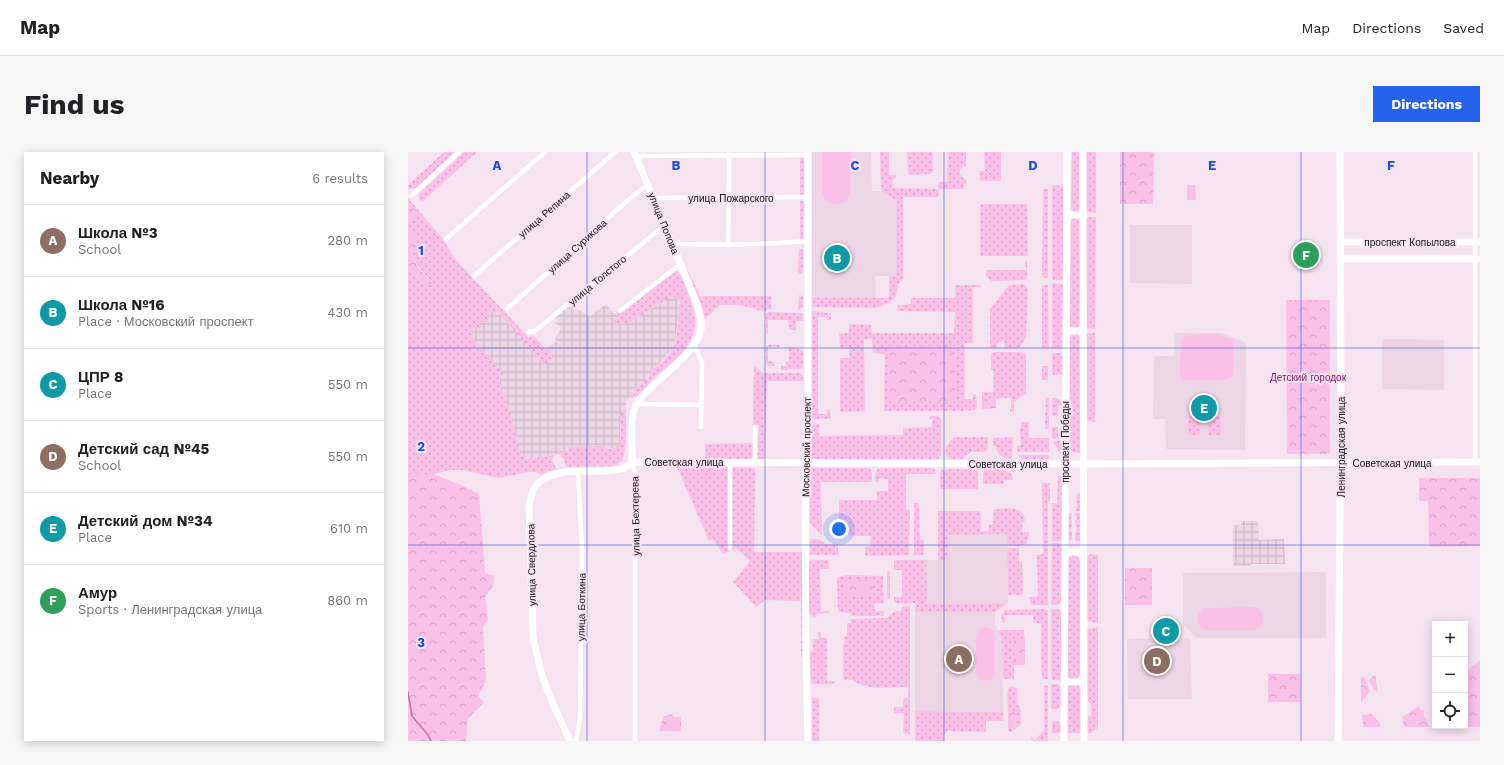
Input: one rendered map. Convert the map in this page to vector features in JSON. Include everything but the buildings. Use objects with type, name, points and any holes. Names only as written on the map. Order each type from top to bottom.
[{"type":"street","points":[[411,196],[459,152]]},
{"type":"street","points":[[446,239],[545,152]]},
{"type":"street","name":"улица Репина","points":[[474,276],[615,152]]},
{"type":"street","name":"проспект Победы","points":[[1064,741],[1067,152]]},
{"type":"street","name":"проспект Победы","points":[[1083,152],[1082,332],[1084,740]]},
{"type":"street","name":"Ленинградская улица","points":[[1338,741],[1340,152]]},
{"type":"street","points":[[1475,152],[1478,242],[1478,462]]},
{"type":"street","points":[[728,153],[728,245]]},
{"type":"street","points":[[635,154],[808,153]]},
{"type":"street","name":"Московский проспект","points":[[808,153],[808,453],[805,481],[808,741]]},
{"type":"street","name":"улица Попова","points":[[635,154],[693,294]]},
{"type":"street","name":"улица Сурикова","points":[[506,309],[621,206],[648,184]]},
{"type":"street","name":"улица Пожарского","points":[[654,198],[808,197]]},
{"type":"street","points":[[1067,215],[1083,215]]},
{"type":"street","name":"улица Толстого","points":[[528,332],[535,331],[665,225]]},
{"type":"street","points":[[673,244],[775,244],[808,241]]},
{"type":"street","name":"проспект Копылова","points":[[1340,242],[1478,242]]},
{"type":"street","name":"проспект Копылова","points":[[1340,259],[1478,259]]},
{"type":"street","points":[[620,311],[681,264]]},
{"type":"street","name":"улица Бехтерева","points":[[635,741],[635,474],[632,462],[632,427],[634,410],[649,389],[694,345],[701,330],[701,324],[698,308],[693,294]]},
{"type":"street","points":[[1066,331],[1082,332]]},
{"type":"street","points":[[694,345],[702,362],[701,427]]},
{"type":"street","points":[[637,404],[702,405]]},
{"type":"street","points":[[755,427],[755,463]]},
{"type":"street","name":"Советская улица","points":[[632,462],[1083,464],[1478,462]]},
{"type":"street","name":"улица Свердлова","points":[[570,741],[546,688],[534,646],[529,507],[531,496],[535,487],[542,480],[554,474],[622,470],[632,462]]},
{"type":"street","points":[[730,463],[730,548]]},
{"type":"street","name":"улица Боткина","points":[[576,741],[580,718],[582,551],[578,472]]},
{"type":"street","points":[[1065,552],[1083,552]]},
{"type":"street","points":[[1065,682],[1084,682]]},
{"type":"shaded area","points":[[812,152],[871,152],[872,191],[884,191],[897,201],[897,276],[875,276],[876,298],[812,298]]},
{"type":"shaded area","points":[[1130,225],[1192,225],[1192,284],[1130,283]]},
{"type":"shaded area","points":[[670,297],[677,298],[680,305],[674,347],[659,364],[652,369],[649,377],[634,390],[635,392],[626,401],[626,410],[621,410],[620,444],[617,448],[604,449],[604,446],[569,447],[569,451],[554,455],[525,459],[521,456],[509,408],[499,383],[501,376],[470,335],[471,330],[476,326],[478,329],[479,324],[483,320],[489,320],[486,316],[492,311],[497,311],[545,365],[547,348],[557,341],[555,339],[561,329],[556,323],[558,320],[555,317],[566,308],[572,307],[590,316],[606,304],[613,313],[617,313],[618,319],[614,324],[629,323]]},
{"type":"shaded area","points":[[1175,333],[1222,333],[1246,343],[1245,450],[1166,449],[1165,419],[1153,419],[1154,356],[1174,356]]},
{"type":"shaded area","points":[[1382,339],[1444,340],[1444,390],[1382,389]]},
{"type":"shaded area","points":[[1241,521],[1258,521],[1259,540],[1284,539],[1285,564],[1251,564],[1251,566],[1233,566],[1233,525],[1241,525]]},
{"type":"shaded area","points":[[1007,534],[1008,603],[926,604],[926,560],[948,560],[948,535]]},
{"type":"shaded area","points":[[1326,572],[1326,638],[1197,638],[1183,624],[1183,573]]},
{"type":"shaded area","points":[[915,612],[995,612],[995,625],[1002,639],[1003,712],[915,711]]},
{"type":"shaded area","points":[[1190,638],[1192,699],[1128,699],[1127,639]]},
{"type":"green space","points":[[444,152],[455,152],[416,188],[408,189],[408,185]]},
{"type":"green space","points":[[464,152],[477,152],[422,202],[419,199],[419,194]]},
{"type":"green space","points":[[822,152],[851,152],[850,196],[843,203],[831,203],[822,195]]},
{"type":"green space","points":[[880,152],[889,152],[889,175],[897,175],[893,181],[893,188],[938,189],[939,182],[947,182],[948,152],[966,152],[966,166],[960,169],[960,175],[966,180],[964,189],[939,189],[938,197],[903,197],[903,278],[898,285],[896,296],[892,301],[877,308],[812,307],[812,298],[889,298],[889,276],[897,276],[897,201],[881,190]]},
{"type":"green space","points":[[907,152],[933,152],[933,172],[930,174],[911,175],[908,173]]},
{"type":"green space","points":[[984,152],[1001,152],[1001,181],[980,180],[979,171],[985,171]]},
{"type":"green space","points":[[1072,152],[1080,152],[1079,212],[1074,212],[1071,208]]},
{"type":"green space","points":[[1085,152],[1096,152],[1096,213],[1088,212],[1085,208]]},
{"type":"green space","points":[[1120,152],[1154,152],[1153,204],[1120,204]]},
{"type":"green space","points":[[800,156],[803,157],[804,160],[804,194],[800,195]]},
{"type":"green space","points":[[1052,185],[1065,186],[1064,279],[1062,280],[1052,280]]},
{"type":"green space","points":[[1187,185],[1195,185],[1196,200],[1187,200]]},
{"type":"green space","points":[[1043,189],[1048,189],[1048,278],[1043,278],[1042,270]]},
{"type":"green space","points":[[408,198],[443,239],[455,259],[529,338],[533,335],[544,347],[548,347],[553,358],[545,365],[497,311],[494,314],[492,311],[486,316],[489,320],[486,323],[483,321],[479,324],[482,327],[478,329],[476,326],[471,330],[473,333],[471,336],[503,374],[499,378],[499,383],[509,408],[521,456],[525,455],[526,459],[554,455],[552,460],[557,470],[547,471],[542,475],[535,472],[528,472],[499,478],[461,470],[450,470],[433,474],[408,474],[408,267],[424,284],[432,282],[418,266],[411,252],[410,247],[417,242],[415,232],[408,232],[408,220],[414,221],[414,209],[408,207]]},
{"type":"green space","points":[[800,200],[803,201],[804,204],[803,239],[800,239]]},
{"type":"green space","points":[[980,204],[1027,204],[1028,256],[980,256]]},
{"type":"green space","points":[[408,207],[414,209],[417,215],[414,221],[408,220]]},
{"type":"green space","points":[[1089,217],[1096,217],[1095,329],[1085,328],[1086,219]]},
{"type":"green space","points":[[1073,218],[1080,219],[1080,324],[1075,329],[1070,326],[1071,221]]},
{"type":"green space","points":[[408,232],[415,232],[420,236],[417,242],[410,247],[417,266],[430,279],[433,286],[424,284],[408,267]]},
{"type":"green space","points":[[799,249],[803,250],[803,272],[801,274],[798,272]]},
{"type":"green space","points":[[1025,261],[1027,261],[1027,279],[1025,280],[991,281],[986,276],[987,270],[1026,270]]},
{"type":"green space","points":[[687,269],[700,296],[771,296],[771,309],[762,311],[740,305],[720,305],[705,319],[686,270]]},
{"type":"green space","points":[[675,271],[679,273],[683,279],[694,310],[695,322],[693,333],[683,351],[675,360],[655,377],[639,395],[632,398],[630,397],[635,393],[634,390],[649,377],[651,369],[662,362],[676,342],[680,302],[677,298],[670,297],[629,323],[614,324],[614,320],[618,319],[617,314]]},
{"type":"green space","points":[[1052,283],[1064,284],[1064,348],[1062,349],[1052,349]]},
{"type":"green space","points":[[1025,284],[1028,290],[1026,337],[1020,348],[1005,349],[1004,341],[998,342],[997,348],[990,348],[990,309],[1009,285]]},
{"type":"green space","points":[[955,285],[981,285],[981,287],[973,287],[973,343],[965,343],[965,399],[973,399],[973,394],[976,395],[977,406],[975,410],[884,411],[885,354],[873,353],[872,339],[864,339],[865,411],[840,412],[840,358],[849,358],[849,349],[840,349],[839,333],[849,333],[849,324],[871,325],[872,333],[954,333],[955,312],[897,311],[898,305],[911,304],[911,298],[955,298]]},
{"type":"green space","points":[[1042,285],[1048,285],[1049,349],[1042,348]]},
{"type":"green space","points":[[799,295],[803,296],[803,306],[798,310]]},
{"type":"green space","name":"Детский городок","points":[[1286,300],[1330,300],[1330,454],[1287,454]]},
{"type":"green space","points":[[812,311],[831,313],[831,320],[827,320],[826,317],[818,317],[818,414],[827,414],[827,409],[830,410],[830,419],[809,418],[808,313]]},
{"type":"green space","points":[[768,312],[801,313],[803,315],[803,321],[796,321],[796,330],[789,330],[788,320],[768,320],[768,334],[766,332],[766,315]]},
{"type":"green space","points":[[1095,333],[1095,422],[1086,421],[1086,334]]},
{"type":"green space","points":[[1072,334],[1078,334],[1080,337],[1080,453],[1070,452],[1070,337]]},
{"type":"green space","points":[[1218,334],[1233,340],[1233,375],[1227,380],[1185,380],[1180,374],[1181,340],[1187,335]]},
{"type":"green space","points":[[769,345],[780,345],[780,347],[768,347],[768,361],[774,362],[774,366],[768,366],[766,363],[766,347]]},
{"type":"green space","points":[[789,346],[803,351],[802,369],[781,370],[781,366],[786,366],[786,362],[789,361]]},
{"type":"green space","points":[[889,346],[955,346],[955,402],[889,402]]},
{"type":"green space","points":[[994,352],[1021,352],[1025,354],[1026,357],[1026,394],[1014,402],[1014,412],[1010,412],[1011,398],[982,399],[982,392],[994,392],[993,370],[991,370],[991,354]]},
{"type":"green space","points":[[1052,353],[1064,354],[1063,374],[1052,375]]},
{"type":"green space","points":[[754,366],[763,373],[800,373],[803,376],[804,381],[767,381],[765,459],[757,459],[759,425],[753,425]]},
{"type":"green space","points":[[1042,366],[1048,366],[1048,380],[1042,380]]},
{"type":"green space","points":[[996,398],[996,408],[982,409],[982,399]]},
{"type":"green space","points":[[1046,398],[1049,398],[1049,429],[1045,429]]},
{"type":"green space","points":[[1052,398],[1059,399],[1062,402],[1062,404],[1058,406],[1058,417],[1053,416],[1052,414]]},
{"type":"green space","points":[[621,410],[626,410],[626,435],[624,454],[621,462],[613,466],[567,467],[564,463],[564,459],[557,452],[569,451],[569,447],[604,446],[605,449],[617,448],[616,445],[620,444]]},
{"type":"green space","points":[[930,416],[938,416],[941,420],[941,455],[938,459],[813,459],[810,456],[811,425],[819,424],[819,436],[903,435],[903,428],[932,427],[932,419],[930,419]]},
{"type":"green space","points":[[1188,416],[1201,416],[1200,435],[1188,435]]},
{"type":"green space","points":[[1207,416],[1221,416],[1221,435],[1209,435]]},
{"type":"green space","points":[[1022,422],[1029,422],[1029,438],[1049,438],[1049,452],[1017,452],[1017,446],[1021,445],[1020,430]]},
{"type":"green space","points":[[1052,427],[1058,427],[1058,436],[1062,439],[1052,438]]},
{"type":"green space","points":[[954,437],[988,437],[988,448],[984,452],[971,452],[962,459],[952,459],[946,455],[945,452],[947,445]]},
{"type":"green space","points":[[1013,437],[1012,458],[1001,456],[996,446],[993,446],[993,438]]},
{"type":"green space","points":[[1055,441],[1062,441],[1061,453],[1053,443]]},
{"type":"green space","points":[[754,443],[753,456],[751,459],[705,459],[705,444]]},
{"type":"green space","points":[[1017,455],[1049,455],[1049,459],[1022,459]]},
{"type":"green space","points":[[668,466],[755,468],[754,552],[803,552],[803,657],[801,657],[801,601],[765,600],[756,607],[733,582],[750,561],[736,548],[723,554],[713,539],[709,541],[678,469]]},
{"type":"green space","points":[[811,468],[868,468],[871,470],[872,474],[872,482],[821,482],[822,535],[810,523]]},
{"type":"green space","points":[[880,468],[932,468],[935,470],[936,474],[906,474],[906,508],[910,511],[909,555],[865,556],[865,547],[870,546],[871,536],[851,536],[848,535],[847,527],[839,526],[839,500],[877,500],[877,491],[888,491],[888,479],[879,478],[879,482],[875,482],[875,474]]},
{"type":"green space","points":[[986,469],[999,469],[1007,471],[1012,476],[1013,480],[1004,480],[1004,484],[983,484],[983,473]]},
{"type":"green space","points":[[942,470],[978,470],[978,489],[940,489],[940,473]]},
{"type":"green space","points":[[408,474],[433,474],[479,494],[485,573],[494,576],[493,586],[485,597],[488,619],[483,627],[486,681],[478,696],[484,702],[468,719],[466,741],[408,741]]},
{"type":"green space","points":[[1058,476],[1062,476],[1062,541],[1052,541],[1052,503],[1057,503]]},
{"type":"green space","points":[[1419,478],[1480,478],[1480,546],[1429,547],[1428,501],[1419,501]]},
{"type":"green space","points":[[1042,483],[1050,483],[1050,501],[1048,501],[1048,605],[1032,605],[1030,603],[1030,597],[1038,596],[1037,555],[1043,554]]},
{"type":"green space","points":[[1080,492],[1080,511],[1075,511],[1077,506],[1076,497]]},
{"type":"green space","points":[[914,503],[919,503],[920,540],[924,540],[923,555],[914,555]]},
{"type":"green space","points":[[995,509],[1014,509],[1022,512],[1025,521],[1022,523],[1022,532],[1029,532],[1028,541],[1026,544],[1020,546],[1007,546],[1007,534],[948,535],[948,560],[938,560],[938,511],[978,511],[981,513],[981,531],[988,531],[989,525],[993,524],[993,512]]},
{"type":"green space","points":[[1067,513],[1072,513],[1072,525],[1070,530],[1072,532],[1072,539],[1070,541],[1067,541]]},
{"type":"green space","points":[[1075,513],[1080,513],[1080,541],[1075,540],[1075,521],[1077,518]]},
{"type":"green space","points":[[811,539],[819,539],[825,544],[838,544],[838,555],[810,554]]},
{"type":"green space","points":[[1052,543],[1062,543],[1061,601],[1058,605],[1051,605]]},
{"type":"green space","points":[[1007,548],[1019,548],[1019,561],[1022,561],[1023,595],[1008,595]]},
{"type":"green space","points":[[1091,554],[1098,555],[1098,623],[1086,621],[1087,556]]},
{"type":"green space","points":[[1073,555],[1076,555],[1080,560],[1080,674],[1077,679],[1071,679],[1067,676],[1067,561]]},
{"type":"green space","points":[[811,560],[829,560],[829,569],[820,569],[821,611],[829,611],[829,613],[817,614],[815,618],[809,614],[809,563]]},
{"type":"green space","points":[[895,560],[926,560],[927,604],[1008,603],[995,612],[915,612],[915,603],[896,603],[894,601],[894,597],[902,597],[902,570],[894,570]]},
{"type":"green space","points":[[1125,568],[1152,568],[1152,605],[1125,605]]},
{"type":"green space","points":[[887,571],[890,571],[890,599],[887,599]]},
{"type":"green space","points":[[840,576],[883,576],[884,603],[874,604],[875,611],[884,611],[884,616],[851,616],[850,613],[839,612],[837,579]]},
{"type":"green space","points":[[844,580],[874,580],[874,596],[844,596]]},
{"type":"green space","points":[[910,606],[910,734],[903,733],[904,713],[894,713],[894,707],[903,707],[903,699],[908,698],[908,687],[871,687],[864,686],[853,680],[843,680],[843,645],[845,636],[847,636],[847,623],[851,623],[851,619],[887,618],[895,611],[901,611],[902,607]]},
{"type":"green space","points":[[1255,607],[1262,612],[1263,623],[1254,630],[1206,630],[1201,627],[1197,621],[1198,614],[1205,608]]},
{"type":"green space","points":[[1051,609],[1058,609],[1061,611],[1060,680],[1051,680]]},
{"type":"green space","points":[[1005,610],[1047,610],[1048,613],[1048,679],[1042,679],[1041,623],[1033,623],[1033,615],[1005,615],[1005,623],[1002,622],[1001,615]]},
{"type":"green space","points":[[987,627],[993,630],[995,636],[995,674],[992,679],[982,681],[976,674],[976,635],[981,628]]},
{"type":"green space","points":[[1098,627],[1098,728],[1091,733],[1086,733],[1086,719],[1091,715],[1091,704],[1086,700],[1086,630]]},
{"type":"green space","points":[[1001,630],[1024,630],[1025,640],[1014,640],[1014,679],[1003,679],[1002,639],[998,632]]},
{"type":"green space","points":[[818,632],[821,632],[821,638],[827,638],[827,681],[834,681],[834,684],[812,684],[811,681],[810,653],[813,650],[813,639],[819,639]]},
{"type":"green space","points":[[1014,640],[1025,640],[1025,665],[1014,665]]},
{"type":"green space","points":[[1480,660],[1480,727],[1468,727],[1468,670]]},
{"type":"green space","points":[[1268,674],[1300,674],[1301,702],[1268,702]]},
{"type":"green space","points":[[1374,675],[1376,676],[1377,692],[1374,690],[1369,681]]},
{"type":"green space","points":[[1361,677],[1365,678],[1370,691],[1361,703]]},
{"type":"green space","points":[[1051,684],[1058,684],[1062,693],[1062,700],[1058,709],[1051,709]]},
{"type":"green space","points":[[1071,684],[1078,685],[1081,688],[1081,733],[1067,733],[1068,687]]},
{"type":"green space","points":[[1048,685],[1048,741],[1033,741],[1030,738],[1032,737],[1035,740],[1044,730],[1044,686]]},
{"type":"green space","points":[[1011,686],[1017,688],[1018,705],[1021,710],[1021,724],[1012,732],[1009,732],[1008,728],[1016,727],[1015,712],[1008,712],[1007,700],[1009,687]]},
{"type":"green space","points":[[812,698],[819,699],[819,741],[812,741]]},
{"type":"green space","points":[[1419,706],[1420,709],[1425,711],[1423,714],[1430,727],[1404,727],[1402,717]]},
{"type":"green space","points":[[915,711],[1003,712],[1003,721],[986,721],[986,732],[947,731],[944,735],[944,741],[915,741]]},
{"type":"green space","points":[[1008,712],[1015,712],[1016,728],[1008,728]]},
{"type":"green space","points":[[672,714],[674,717],[681,717],[681,731],[659,731],[664,716]]},
{"type":"green space","points":[[1372,714],[1380,723],[1380,727],[1363,727],[1362,715]]},
{"type":"green space","points":[[1052,721],[1058,721],[1061,725],[1061,733],[1052,733]]},
{"type":"waterway","points":[[408,692],[412,716],[428,735],[431,741]]},
{"type":"place","name":"Амур","points":[[1306,255]]},
{"type":"place","name":"Школа №16","points":[[837,258]]},
{"type":"place","name":"Детский дом №34","points":[[1204,408]]},
{"type":"place","name":"ЦПР 8","points":[[1166,631]]},
{"type":"place","name":"Школа №3","points":[[959,659]]},
{"type":"place","name":"Детский сад №45","points":[[1157,661]]}]
